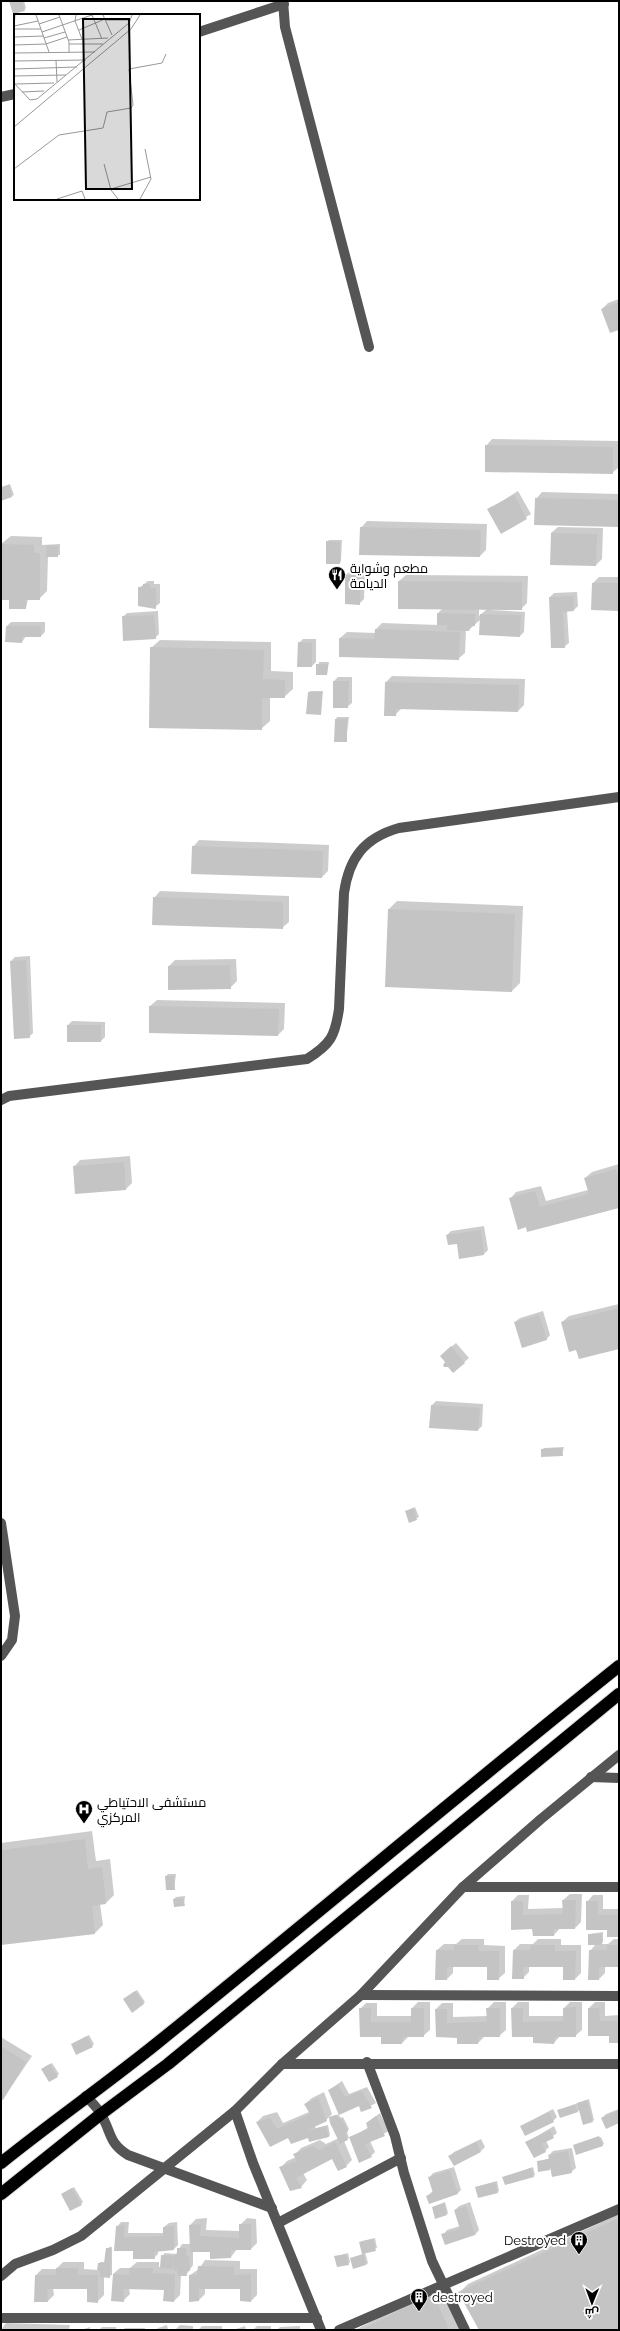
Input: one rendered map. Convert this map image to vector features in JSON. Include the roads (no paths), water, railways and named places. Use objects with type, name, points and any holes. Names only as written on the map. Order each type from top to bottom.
[{"type":"highway","points":[[1,2163],[86,2096],[154,2046],[480,1777],[619,1666]]},
{"type":"highway","points":[[1,2194],[101,2114],[168,2064],[619,1694]]},
{"type":"street","points":[[200,32],[283,2],[285,28],[369,347]]},
{"type":"street","points":[[1,97],[14,94]]},
{"type":"street","points":[[1,1100],[9,1096],[307,1059],[330,1042],[336,1027],[339,1009],[344,894],[347,875],[354,860],[366,844],[384,832],[399,828],[619,797]]},
{"type":"street","points":[[1,1523],[14,1616],[12,1640],[1,1656]]},
{"type":"street","points":[[1,2276],[16,2264],[53,2250],[81,2236],[235,2111],[282,2064],[361,1995],[433,1917],[463,1887],[619,1755]]},
{"type":"street","points":[[592,1778],[619,1778]]},
{"type":"street","points":[[463,1887],[619,1887]]},
{"type":"street","points":[[361,1995],[619,1996]]},
{"type":"street","points":[[282,2064],[367,2062],[619,2064]]},
{"type":"street","points":[[367,2062],[391,2125],[430,2254],[464,2330]]},
{"type":"street","points":[[86,2096],[101,2114],[111,2140],[117,2148],[128,2155],[272,2208]]},
{"type":"street","points":[[235,2111],[253,2163],[321,2330]]},
{"type":"street","points":[[278,2223],[401,2158]]},
{"type":"street","points":[[339,2330],[619,2209]]},
{"type":"street","points":[[1,2318],[317,2318]]},
{"type":"place","name":"مطعم وشواية الديامة","points":[[337,590]]},
{"type":"place","name":"مستشفى الاحتياطي المركزي","points":[[84,1824]]},
{"type":"place","name":"Destroyed","points":[[579,2255]]},
{"type":"place","name":"destroyed","points":[[419,2312]]}]
